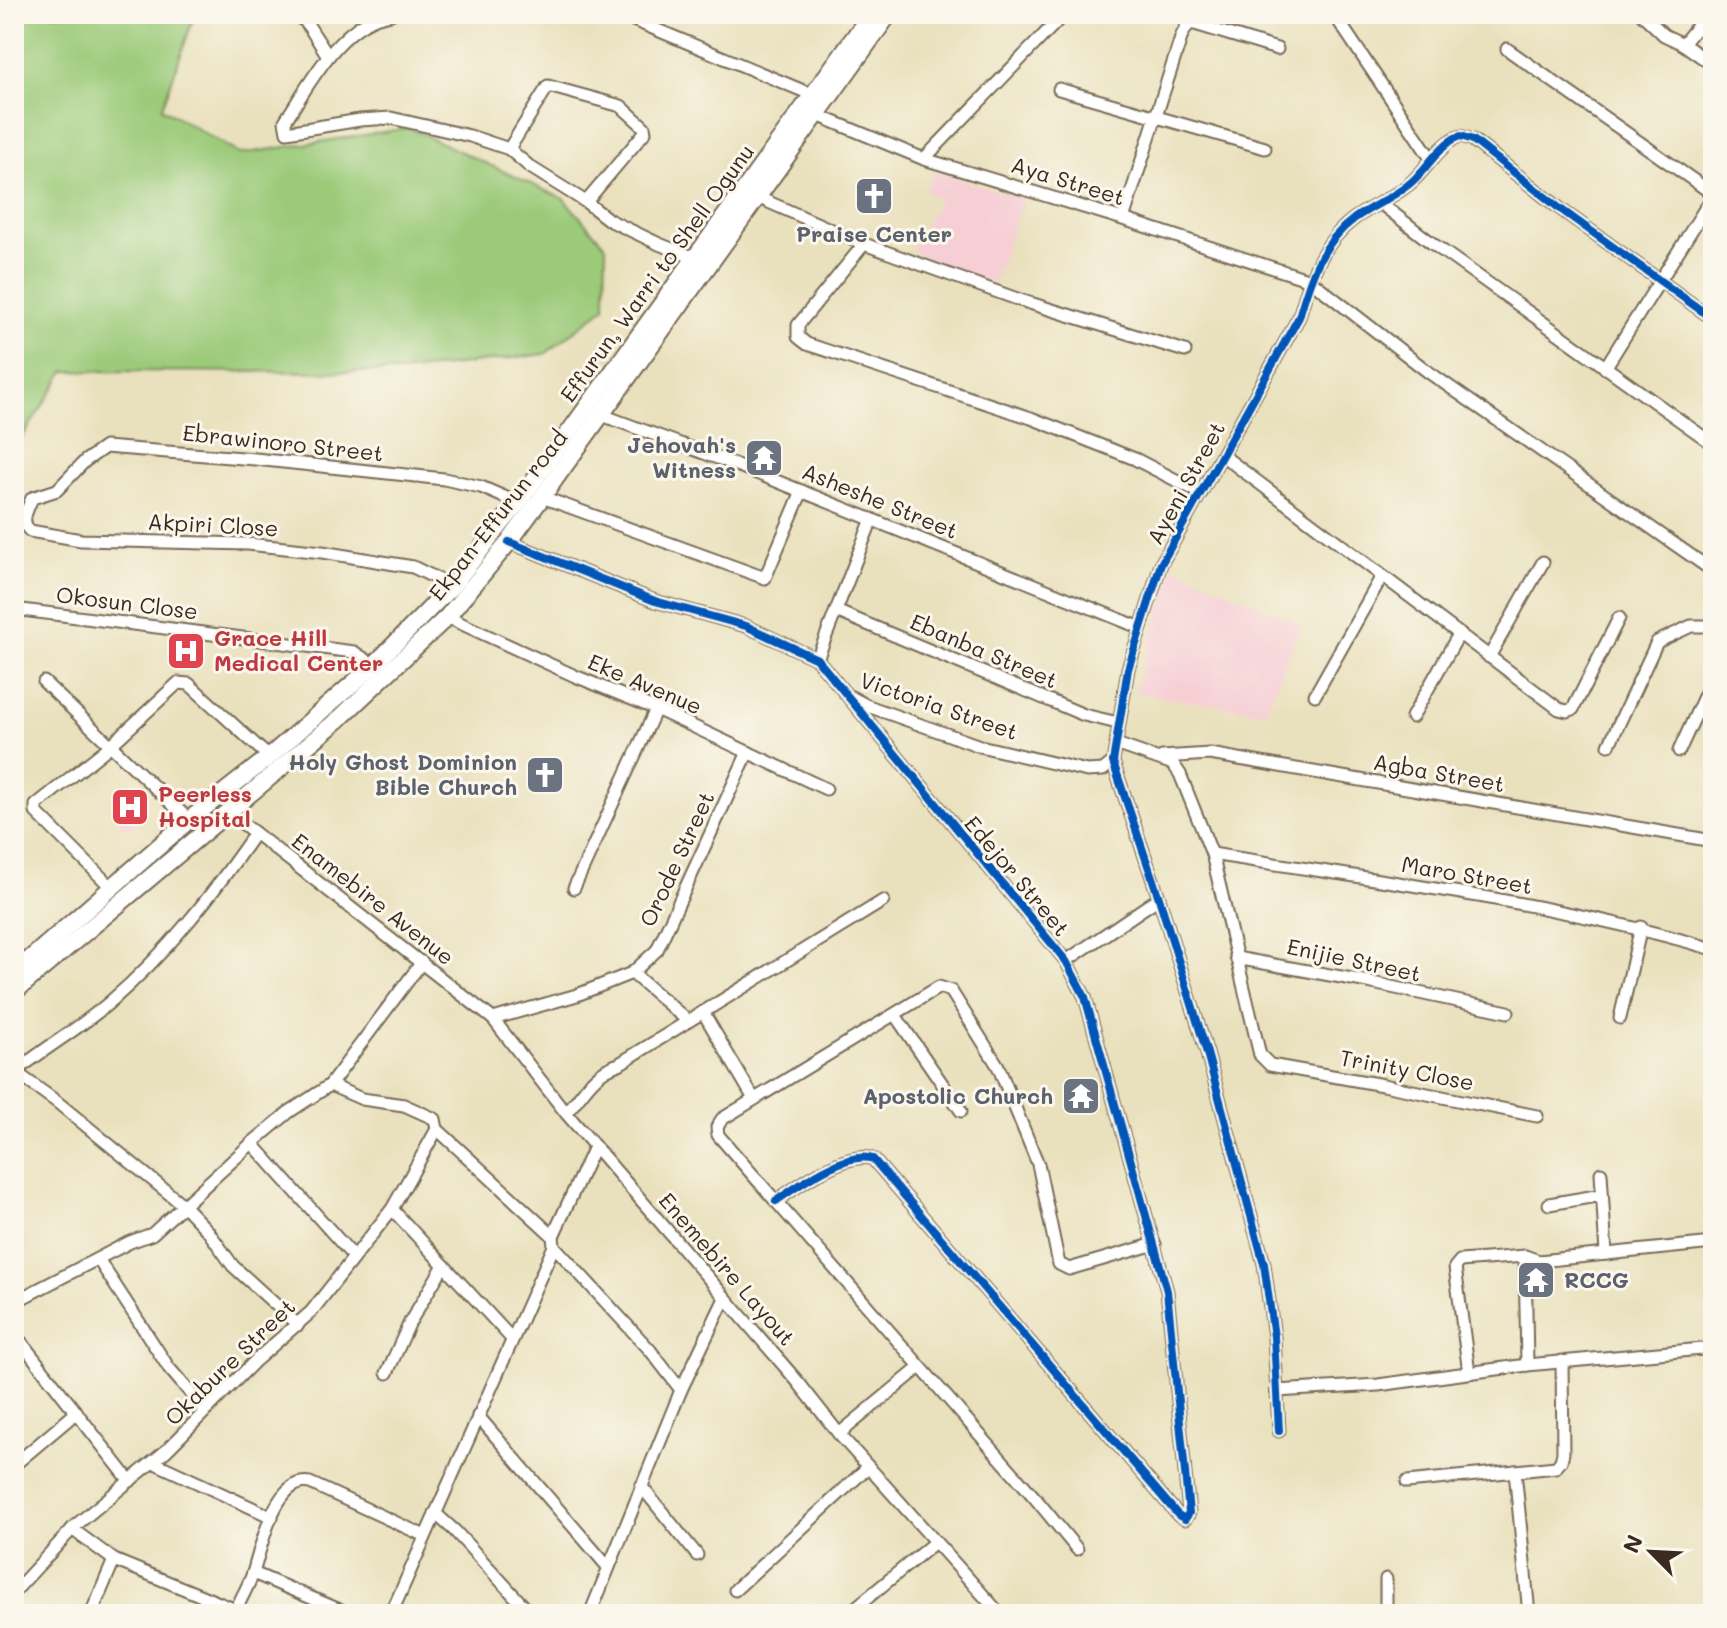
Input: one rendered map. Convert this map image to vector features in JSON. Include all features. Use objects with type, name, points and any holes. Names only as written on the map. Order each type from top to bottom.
[{"type":"main road","name":"Effurun, Warri to Shell Ogunu","points":[[14,973],[189,820],[269,757],[374,665],[452,586],[518,503],[813,95],[878,17]]},
{"type":"main road","name":"Ekpan-Effurun road","points":[[14,992],[339,719],[447,617],[509,542],[602,415],[817,115],[878,17]]},
{"type":"street","points":[[294,14],[306,22],[328,56]]},
{"type":"street","points":[[391,14],[365,21],[328,56],[285,121],[287,132],[391,118],[470,136],[509,149],[530,167],[609,220],[695,258]]},
{"type":"street","points":[[619,14],[813,95]]},
{"type":"street","points":[[924,159],[1064,14]]},
{"type":"street","points":[[1334,14],[1432,160]]},
{"type":"street","points":[[1642,14],[1664,35],[1713,65]]},
{"type":"street","points":[[1683,44],[1707,14]]},
{"type":"street","points":[[1123,219],[1154,116],[1188,24],[1277,49]]},
{"type":"street","points":[[1507,49],[1713,195],[1605,368]]},
{"type":"street","points":[[509,149],[548,86],[621,106],[644,127],[645,132],[586,202]]},
{"type":"street","points":[[1059,89],[1265,148]]},
{"type":"street","name":"Aya Street","points":[[817,115],[924,159],[1310,280],[1427,371],[1713,571]]},
{"type":"street","name":"Ayeni Street","points":[[1113,762],[1128,669],[1161,564],[1299,317],[1322,252],[1335,235],[1408,185],[1455,138],[1461,136],[1473,140],[1515,176],[1660,280]]},
{"type":"street","points":[[757,197],[864,244],[1020,300],[1185,351]]},
{"type":"street","points":[[1380,203],[1713,444]]},
{"type":"street","points":[[864,244],[798,325],[798,337],[807,344],[1031,418],[1135,459],[1201,493]]},
{"type":"street","points":[[1660,280],[1713,319]]},
{"type":"street","name":"Asheshe Street","points":[[602,415],[802,491],[1141,628]]},
{"type":"street","name":"Ebrawinoro Street","points":[[57,490],[85,461],[105,447],[444,479],[481,487],[518,503]]},
{"type":"street","points":[[1222,455],[1559,709],[1573,709],[1619,618]]},
{"type":"street","name":"Akpiri Close","points":[[57,490],[32,498],[24,520],[25,527],[30,531],[81,540],[248,544],[322,552],[413,567],[452,586]]},
{"type":"street","points":[[542,497],[765,578],[802,491]]},
{"type":"street","points":[[817,659],[872,519]]},
{"type":"street","name":"Edejor Street","points":[[509,542],[655,601],[746,626],[817,659],[1066,961],[1085,997],[1155,1244],[1171,1316],[1189,1513],[1185,1519],[873,1159],[854,1157],[806,1181],[776,1201]]},
{"type":"street","points":[[1489,657],[1543,562]]},
{"type":"street","points":[[1315,695],[1382,576]]},
{"type":"street","name":"Okosun Close","points":[[14,609],[354,652],[374,665]]},
{"type":"street","name":"Ebanba Street","points":[[836,611],[1084,715],[1118,723]]},
{"type":"street","name":"Eke Avenue","points":[[447,617],[575,676],[656,709],[826,789]]},
{"type":"street","points":[[1609,745],[1657,642],[1691,626],[1713,629]]},
{"type":"street","points":[[1412,717],[1459,634]]},
{"type":"street","points":[[1679,751],[1713,678]]},
{"type":"street","points":[[44,682],[189,820]]},
{"type":"street","points":[[112,888],[36,812],[36,805],[110,746],[178,683],[189,684],[269,757]]},
{"type":"street","name":"Victoria Street","points":[[843,693],[868,706],[980,746],[1087,771],[1103,770],[1113,762]]},
{"type":"street","points":[[574,888],[656,709]]},
{"type":"street","points":[[1116,744],[1173,764],[1180,774],[1212,854],[1236,958]]},
{"type":"street","name":"Orode Street","points":[[493,1019],[577,995],[632,973],[657,950],[748,752]]},
{"type":"street","name":"Agba Street","points":[[1158,757],[1210,754],[1713,841]]},
{"type":"street","points":[[1113,762],[1207,1053],[1264,1264],[1274,1337],[1279,1431]]},
{"type":"street","name":"Enamebire Avenue","points":[[228,812],[493,1019]]},
{"type":"street","points":[[255,833],[197,913],[146,968],[109,1003],[15,1072],[57,1102],[183,1205],[208,1231],[233,1266],[298,1325]]},
{"type":"street","name":"Maro Street","points":[[1212,854],[1407,884],[1641,927],[1713,949]]},
{"type":"street","points":[[1066,961],[1159,898]]},
{"type":"street","points":[[566,1113],[592,1079],[604,1069],[619,1064],[883,901]]},
{"type":"street","points":[[1620,1018],[1641,927]]},
{"type":"street","name":"Enijie Street","points":[[1236,958],[1508,1012]]},
{"type":"street","name":"Trinity Close","points":[[1236,958],[1260,1055],[1270,1065],[1537,1116]]},
{"type":"street","points":[[14,1302],[130,1242],[152,1234],[289,1112],[330,1085],[422,962]]},
{"type":"street","points":[[632,973],[688,1021]]},
{"type":"street","points":[[1077,1549],[718,1135],[717,1127],[722,1119],[939,987],[951,991],[998,1066],[1038,1164],[1059,1264],[1069,1269],[1155,1244]]},
{"type":"street","points":[[703,1012],[754,1099]]},
{"type":"street","points":[[895,1015],[961,1111]]},
{"type":"street","name":"Enemebire Layout","points":[[493,1019],[594,1147],[798,1382],[867,1468],[999,1613]]},
{"type":"street","points":[[330,1085],[362,1099],[404,1105],[435,1119],[437,1129],[553,1241],[650,1350],[681,1390]]},
{"type":"street","name":"Okabure Street","points":[[14,1592],[72,1529],[153,1462],[256,1360],[311,1312],[392,1209],[437,1129]]},
{"type":"street","points":[[252,1143],[354,1257]]},
{"type":"street","points":[[391,1614],[594,1147]]},
{"type":"street","points":[[1601,1173],[1606,1254]]},
{"type":"street","points":[[1549,1204],[1602,1195]]},
{"type":"street","points":[[392,1209],[512,1339]]},
{"type":"street","points":[[1469,1373],[1455,1267],[1460,1261],[1525,1256],[1539,1261],[1713,1243]]},
{"type":"street","points":[[1525,1256],[1527,1365]]},
{"type":"street","points":[[98,1259],[169,1368],[205,1410]]},
{"type":"street","points":[[387,1373],[410,1322],[444,1265]]},
{"type":"street","points":[[590,1614],[681,1390],[725,1298]]},
{"type":"street","points":[[14,1333],[130,1481]]},
{"type":"street","points":[[1276,1391],[1378,1385],[1562,1361],[1713,1348]]},
{"type":"street","points":[[1407,1482],[1556,1467],[1561,1461],[1562,1361]]},
{"type":"street","points":[[839,1434],[919,1368]]},
{"type":"street","points":[[14,1465],[77,1412]]},
{"type":"street","points":[[478,1416],[608,1567]]},
{"type":"street","points":[[153,1462],[272,1517]]},
{"type":"street","points":[[735,1590],[867,1468]]},
{"type":"street","points":[[1515,1471],[1529,1614]]},
{"type":"street","points":[[72,1529],[114,1560],[235,1612],[287,1487],[302,1481],[425,1536]]},
{"type":"street","points":[[641,1486],[697,1555]]},
{"type":"street","points":[[435,1513],[531,1614]]},
{"type":"street","points":[[848,1614],[935,1542]]},
{"type":"street","points":[[91,1614],[114,1560]]},
{"type":"street","points":[[253,1573],[349,1614]]},
{"type":"street","points":[[1386,1579],[1386,1614]]},
{"type":"shaded area","points":[[934,171],[1023,199],[994,283],[939,266],[911,250],[939,200],[925,191]]},
{"type":"shaded area","points":[[1173,566],[1301,625],[1265,713],[1135,693]]},
{"type":"shaded area","name":"Peerless Hospital","points":[[135,787],[150,802],[136,815],[140,819],[128,830],[110,811]]},
{"type":"green space","points":[[14,14],[195,14],[162,108],[240,154],[409,128],[564,199],[606,246],[605,307],[545,354],[401,372],[65,371],[14,450]]},
{"type":"cycle path","points":[[1279,1431],[1274,1337],[1264,1264],[1207,1053],[1113,762],[1128,669],[1161,564],[1299,317],[1325,250],[1343,228],[1408,185],[1455,138],[1461,136],[1473,140],[1559,208],[1713,319]]},
{"type":"cycle path","points":[[509,542],[655,601],[746,626],[817,659],[1066,961],[1085,997],[1167,1291],[1189,1513],[1185,1519],[1178,1515],[873,1159],[862,1158],[836,1164],[776,1201]]},
{"type":"place","name":"Praise Center","points":[[874,196]]},
{"type":"place","name":"Jehovah's Witness","points":[[764,458]]},
{"type":"place","name":"Grace Hill Medical Center","points":[[186,651]]},
{"type":"place","name":"Holy Ghost Dominion Bible Church","points":[[545,775]]},
{"type":"place","name":"Peerless Hospital","points":[[130,807]]},
{"type":"place","name":"Apostolic Church","points":[[1081,1096]]},
{"type":"place","name":"RCCG","points":[[1536,1280]]}]
